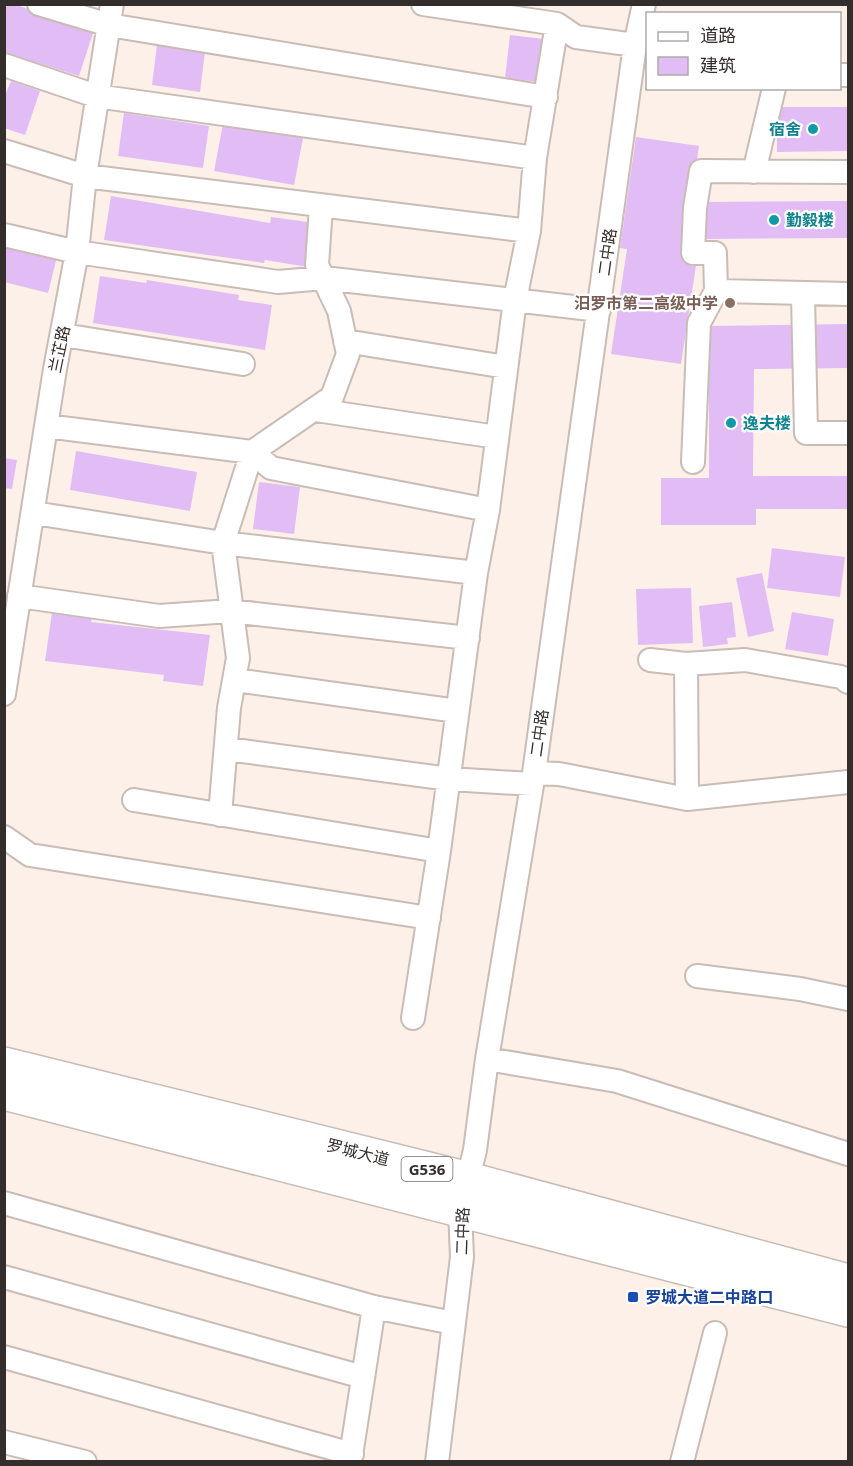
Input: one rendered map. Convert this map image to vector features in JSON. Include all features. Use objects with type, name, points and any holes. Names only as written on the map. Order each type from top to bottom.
[{"type":"highway","name":"罗城大道","points":[[4,1064],[469,1179],[849,1281]]},
{"type":"highway","name":"罗城大道","points":[[4,1093],[849,1310]]},
{"type":"street","points":[[39,4],[110,15],[546,98]]},
{"type":"street","points":[[423,4],[557,24],[576,37],[635,45]]},
{"type":"street","name":"二中路","points":[[437,1461],[462,1257],[460,1211],[469,1179],[533,778],[635,45],[644,4]]},
{"type":"street","name":"兰芷路","points":[[4,694],[46,426],[77,252],[96,96],[110,15]]},
{"type":"street","points":[[413,1018],[440,851],[476,573],[488,510],[515,300],[529,231],[535,158],[557,24]]},
{"type":"street","points":[[4,65],[96,96],[535,158]]},
{"type":"street","points":[[754,172],[774,90]]},
{"type":"street","points":[[4,151],[85,176],[529,231]]},
{"type":"street","points":[[693,462],[699,323],[716,291],[715,253],[693,253],[695,208],[701,171],[849,172]]},
{"type":"street","points":[[220,815],[228,748],[229,708],[238,658],[230,611],[223,543],[252,452],[332,397],[348,354],[339,311],[317,265],[321,207]]},
{"type":"street","points":[[4,235],[77,252],[278,282],[324,278],[599,310]]},
{"type":"street","points":[[716,291],[803,295],[849,294]]},
{"type":"street","points":[[803,295],[806,433],[849,433]]},
{"type":"street","points":[[63,335],[243,364]]},
{"type":"street","points":[[345,341],[506,367]]},
{"type":"street","points":[[316,410],[497,437]]},
{"type":"street","points":[[46,426],[252,452],[271,468],[488,510]]},
{"type":"street","points":[[34,513],[223,543],[476,573]]},
{"type":"street","points":[[19,596],[159,616],[230,611],[468,638]]},
{"type":"street","points":[[650,660],[686,664],[744,660],[841,677],[849,682]]},
{"type":"street","points":[[686,664],[687,799]]},
{"type":"street","points":[[235,680],[457,711]]},
{"type":"street","points":[[228,748],[449,779],[533,778],[559,774],[687,799],[849,782]]},
{"type":"street","points":[[134,800],[440,851]]},
{"type":"street","points":[[4,837],[30,855],[429,918]]},
{"type":"street","points":[[697,976],[800,989],[849,999]]},
{"type":"street","points":[[487,1059],[617,1081],[849,1154]]},
{"type":"street","points":[[4,1203],[374,1307],[453,1323]]},
{"type":"street","points":[[4,1277],[363,1377]]},
{"type":"street","points":[[4,1357],[351,1457],[374,1307]]},
{"type":"street","points":[[682,1461],[715,1333]]},
{"type":"street","points":[[4,1442],[85,1461]]},
{"type":"building","points":[[4,4],[13,4],[94,30],[79,76],[4,52]]},
{"type":"building","points":[[510,35],[544,39],[539,82],[505,78]]},
{"type":"building","points":[[157,45],[205,52],[200,92],[152,85]]},
{"type":"building","points":[[11,81],[40,91],[25,135],[4,128],[4,98]]},
{"type":"building","name":"宿舍","points":[[777,107],[848,107],[848,151],[777,152]]},
{"type":"building","points":[[124,113],[209,126],[203,168],[118,156]]},
{"type":"building","points":[[223,124],[303,138],[294,185],[214,171]]},
{"type":"building","points":[[636,137],[699,146],[683,257],[697,259],[681,364],[611,354],[627,249],[620,248]]},
{"type":"building","points":[[111,196],[270,223],[271,217],[315,223],[308,267],[265,260],[264,263],[104,240]]},
{"type":"building","name":"勤毅楼","points":[[848,201],[848,238],[699,239],[699,202]]},
{"type":"building","points":[[4,244],[57,257],[48,293],[4,282]]},
{"type":"building","points":[[100,276],[146,283],[147,280],[239,295],[238,300],[272,305],[265,350],[93,323]]},
{"type":"building","points":[[848,324],[848,368],[754,369],[753,476],[848,476],[848,509],[756,509],[756,525],[661,525],[661,478],[709,478],[709,326]]},
{"type":"building","points":[[76,451],[197,472],[190,511],[70,490]]},
{"type":"building","points":[[4,458],[17,460],[12,489],[4,488]]},
{"type":"building","points":[[259,482],[300,487],[294,534],[253,529]]},
{"type":"building","points":[[772,548],[845,557],[840,597],[767,588]]},
{"type":"building","points":[[762,573],[774,631],[748,637],[736,578]]},
{"type":"building","points":[[691,588],[693,643],[638,645],[636,589]]},
{"type":"building","points":[[732,602],[736,637],[727,638],[728,644],[703,647],[699,606]]},
{"type":"building","points":[[792,612],[834,619],[828,656],[785,649]]},
{"type":"building","points":[[52,613],[92,618],[91,622],[210,635],[203,686],[163,681],[164,675],[45,661]]},
{"type":"place","name":"宿舍","points":[[813,129]]},
{"type":"place","name":"勤毅楼","points":[[774,220]]},
{"type":"place","name":"汨罗市第二高级中学","points":[[730,303]]},
{"type":"place","name":"逸夫楼","points":[[731,423]]},
{"type":"place","name":"罗城大道二中路口","points":[[633,1297]]}]
